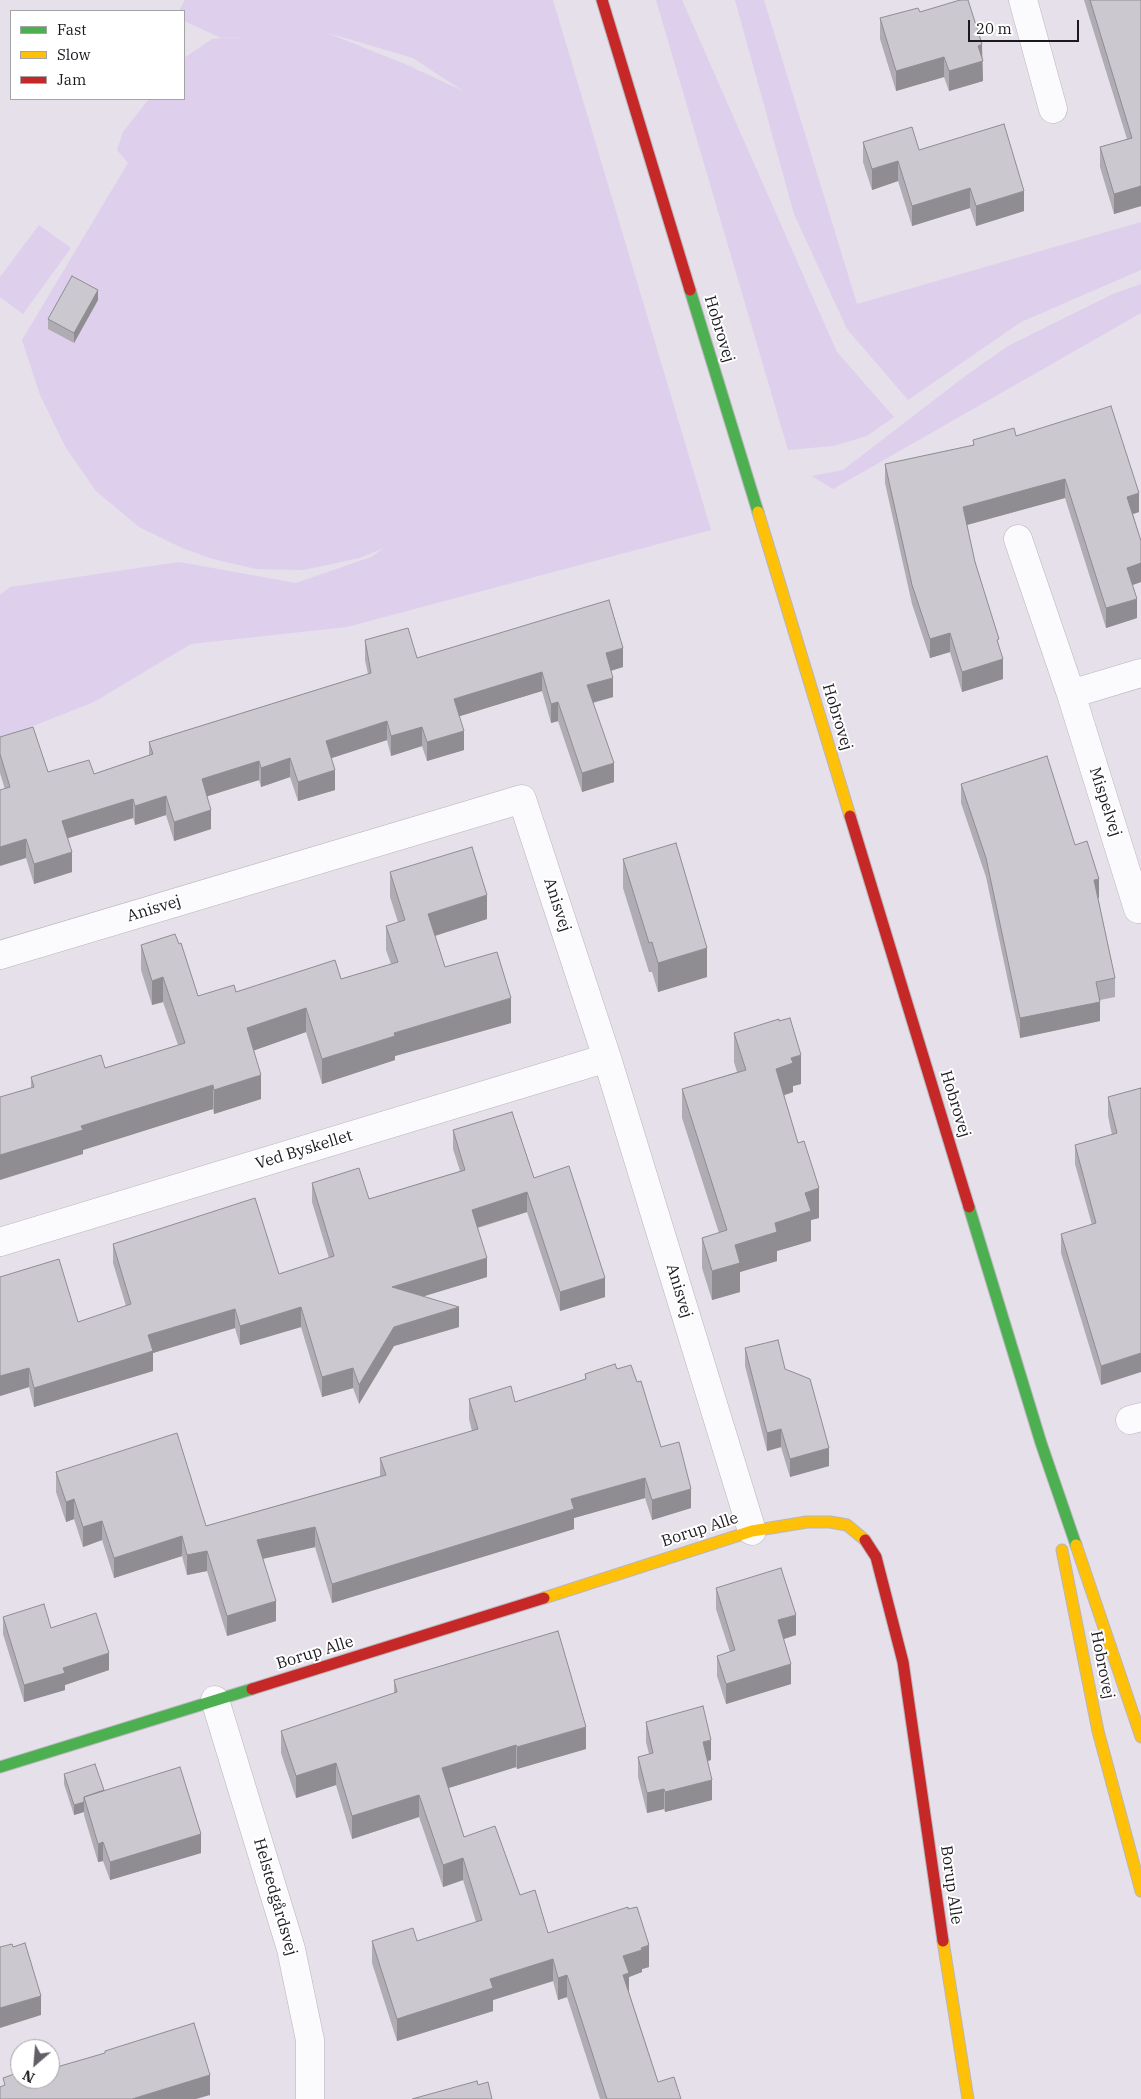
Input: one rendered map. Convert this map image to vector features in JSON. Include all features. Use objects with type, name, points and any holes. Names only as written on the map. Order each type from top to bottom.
[{"type":"main road","name":"Hobrovej","points":[[602,0],[1041,1443],[1141,1737]]},
{"type":"main road","name":"Hobrovej","points":[[1041,1443],[1098,1731],[1141,1891]]},
{"type":"main road","name":"Borup Alle","points":[[0,1767],[215,1700],[306,1674],[752,1531],[807,1522],[830,1522],[848,1525],[863,1536],[876,1557],[903,1662],[939,1919],[968,2099]]},
{"type":"street","points":[[1023,0],[1053,109]]},
{"type":"street","name":"Mispelvej","points":[[1018,539],[1071,694],[1140,913]]},
{"type":"street","points":[[1071,694],[1141,672]]},
{"type":"street","name":"Anisvej","points":[[0,955],[522,799],[607,1058],[752,1531]]},
{"type":"street","name":"Ved Byskellet","points":[[0,1242],[607,1058]]},
{"type":"street","name":"Helstedgårdsvej","points":[[215,1700],[291,1949],[310,2040],[310,2099]]},
{"type":"shaded area","points":[[185,0],[553,0],[711,530],[347,627],[191,644],[94,702],[0,739],[0,595],[10,587],[179,562],[296,583],[371,557],[384,548],[360,558],[303,570],[256,569],[213,559],[182,548],[139,527],[96,491],[66,448],[40,395],[22,340],[128,163],[117,150],[123,132],[148,100],[185,100],[185,57],[212,39],[245,37],[221,38],[185,21],[185,10],[180,10]],"holes":[[[325,32],[413,58],[463,91],[405,64]]]},
{"type":"shaded area","points":[[656,0],[682,0],[837,352],[894,417],[867,436],[833,446],[788,450]]},
{"type":"shaded area","points":[[735,0],[764,0],[857,304],[1141,222],[1141,270],[1021,322],[908,400],[847,329],[794,214]]},
{"type":"shaded area","points":[[39,225],[71,248],[23,314],[0,297],[0,277]]},
{"type":"shaded area","points":[[1141,284],[1141,313],[833,489],[812,476],[843,470],[964,377],[1008,346],[1113,294]]},
{"type":"building","points":[[960,0],[968,0],[982,44],[978,46],[983,61],[949,71],[944,57],[896,71],[880,18],[918,8],[920,12]]},
{"type":"building","points":[[1090,0],[1141,0],[1141,186],[1114,194],[1100,147],[1132,138]]},
{"type":"building","points":[[1004,124],[1024,191],[976,206],[970,188],[912,206],[898,161],[872,169],[863,142],[912,127],[919,150]]},
{"type":"building","points":[[72,276],[98,290],[74,333],[48,319]]},
{"type":"building","points":[[1111,406],[1139,493],[1127,497],[1141,541],[1141,563],[1127,568],[1137,599],[1106,608],[1065,479],[963,507],[975,562],[999,639],[997,640],[1003,659],[962,672],[950,633],[930,639],[912,585],[885,464],[974,445],[973,440],[1014,428],[1016,436]]},
{"type":"building","points":[[609,600],[623,648],[606,653],[613,678],[587,685],[614,763],[582,773],[558,702],[551,704],[542,672],[454,699],[464,731],[427,742],[422,727],[391,736],[387,721],[326,741],[335,770],[298,782],[290,758],[261,768],[259,761],[202,779],[211,810],[174,822],[166,796],[135,806],[133,799],[62,821],[72,852],[34,864],[26,839],[0,847],[0,790],[10,787],[0,754],[0,737],[33,727],[48,772],[89,760],[94,774],[153,754],[149,742],[371,673],[365,640],[408,628],[417,658]]},
{"type":"building","points":[[1047,756],[1075,845],[1087,841],[1099,879],[1094,880],[1115,978],[1096,982],[1100,1002],[1020,1018],[986,858],[961,784]]},
{"type":"building","points":[[676,843],[707,948],[658,963],[652,942],[649,943],[623,859]]},
{"type":"building","points":[[472,847],[487,895],[428,914],[445,967],[497,952],[511,998],[394,1033],[395,1036],[322,1059],[306,1008],[247,1028],[261,1075],[214,1090],[213,1085],[81,1126],[83,1130],[0,1155],[0,1097],[34,1087],[31,1077],[101,1055],[105,1068],[185,1043],[163,977],[152,981],[141,945],[175,934],[179,944],[181,943],[198,996],[234,985],[236,992],[335,960],[341,979],[398,962],[386,926],[405,920],[390,872]]},
{"type":"building","points":[[790,1018],[801,1055],[791,1058],[793,1063],[776,1069],[798,1143],[804,1141],[819,1188],[805,1193],[811,1211],[775,1223],[777,1232],[735,1245],[740,1263],[712,1271],[702,1238],[727,1230],[682,1089],[746,1070],[734,1033],[779,1019],[779,1021]]},
{"type":"building","points":[[1141,1088],[1141,1353],[1101,1366],[1061,1234],[1096,1223],[1075,1145],[1117,1133],[1108,1097]]},
{"type":"building","points":[[512,1112],[534,1178],[569,1166],[605,1278],[560,1292],[527,1192],[472,1210],[487,1258],[392,1287],[459,1307],[394,1327],[359,1385],[353,1368],[322,1377],[301,1307],[240,1326],[235,1309],[148,1335],[153,1351],[34,1388],[29,1368],[0,1376],[0,1277],[59,1259],[78,1322],[131,1304],[113,1244],[255,1198],[279,1274],[334,1256],[312,1183],[359,1168],[369,1199],[465,1170],[453,1130]]},
{"type":"building","points":[[778,1340],[785,1369],[810,1379],[829,1448],[790,1459],[781,1429],[767,1433],[745,1348]]},
{"type":"building","points":[[615,1364],[617,1369],[631,1365],[637,1382],[641,1381],[661,1447],[679,1442],[691,1489],[652,1500],[645,1478],[571,1499],[574,1509],[332,1584],[315,1527],[257,1540],[276,1601],[227,1616],[207,1551],[187,1555],[182,1536],[114,1558],[102,1521],[83,1527],[74,1499],[66,1502],[56,1472],[177,1433],[206,1526],[386,1475],[380,1458],[478,1429],[469,1399],[511,1386],[515,1402],[586,1379],[585,1374]]},
{"type":"building","points":[[781,1568],[796,1615],[778,1620],[791,1664],[726,1684],[717,1656],[735,1650],[716,1588]]},
{"type":"building","points":[[44,1604],[51,1628],[96,1613],[109,1653],[63,1668],[65,1673],[24,1685],[3,1617]]},
{"type":"building","points":[[558,1631],[586,1727],[517,1747],[516,1745],[442,1768],[464,1837],[495,1826],[520,1895],[535,1890],[548,1933],[628,1907],[628,1909],[637,1907],[649,1945],[641,1948],[642,1950],[623,1956],[629,1973],[623,1975],[658,2082],[674,2077],[681,2099],[607,2099],[567,1975],[558,1978],[553,1959],[490,1979],[493,1988],[397,2019],[372,1941],[413,1928],[417,1941],[482,1920],[463,1858],[443,1865],[419,1795],[352,1816],[336,1763],[296,1776],[281,1731],[397,1692],[394,1680]]},
{"type":"building","points":[[703,1706],[711,1740],[703,1742],[712,1780],[665,1792],[664,1789],[647,1793],[638,1757],[653,1753],[646,1722]]},
{"type":"building","points":[[95,1764],[104,1790],[84,1797],[84,1802],[74,1805],[64,1774]]},
{"type":"building","points":[[180,1767],[201,1834],[110,1862],[103,1842],[98,1844],[84,1797]]},
{"type":"building","points":[[25,1943],[41,1996],[0,2008],[0,1947],[12,1944],[13,1947]]},
{"type":"building","points":[[194,2023],[210,2075],[132,2099],[0,2099],[0,2087],[5,2085],[3,2078],[10,2076],[10,2089],[60,2089],[60,2066],[105,2053],[105,2051]]},
{"type":"building","points":[[477,2081],[478,2085],[488,2082],[492,2099],[412,2099]]},
{"type":"traffic: fast","points":[[690,290],[758,512]]},
{"type":"traffic: fast","points":[[969,1207],[1041,1443],[1076,1545]]},
{"type":"traffic: fast","points":[[0,1767],[252,1689]]},
{"type":"traffic: slow","points":[[758,512],[850,816]]},
{"type":"traffic: slow","points":[[544,1598],[752,1531],[807,1522],[830,1522],[847,1525],[865,1540]]},
{"type":"traffic: slow","points":[[1076,1545],[1141,1737]]},
{"type":"traffic: slow","points":[[1062,1550],[1098,1731],[1141,1891]]},
{"type":"traffic: slow","points":[[943,1941],[968,2099]]},
{"type":"traffic: jam","points":[[602,0],[690,290]]},
{"type":"traffic: jam","points":[[850,816],[969,1207]]},
{"type":"traffic: jam","points":[[865,1540],[876,1557],[903,1662],[943,1941]]},
{"type":"traffic: jam","points":[[252,1689],[544,1598]]}]
